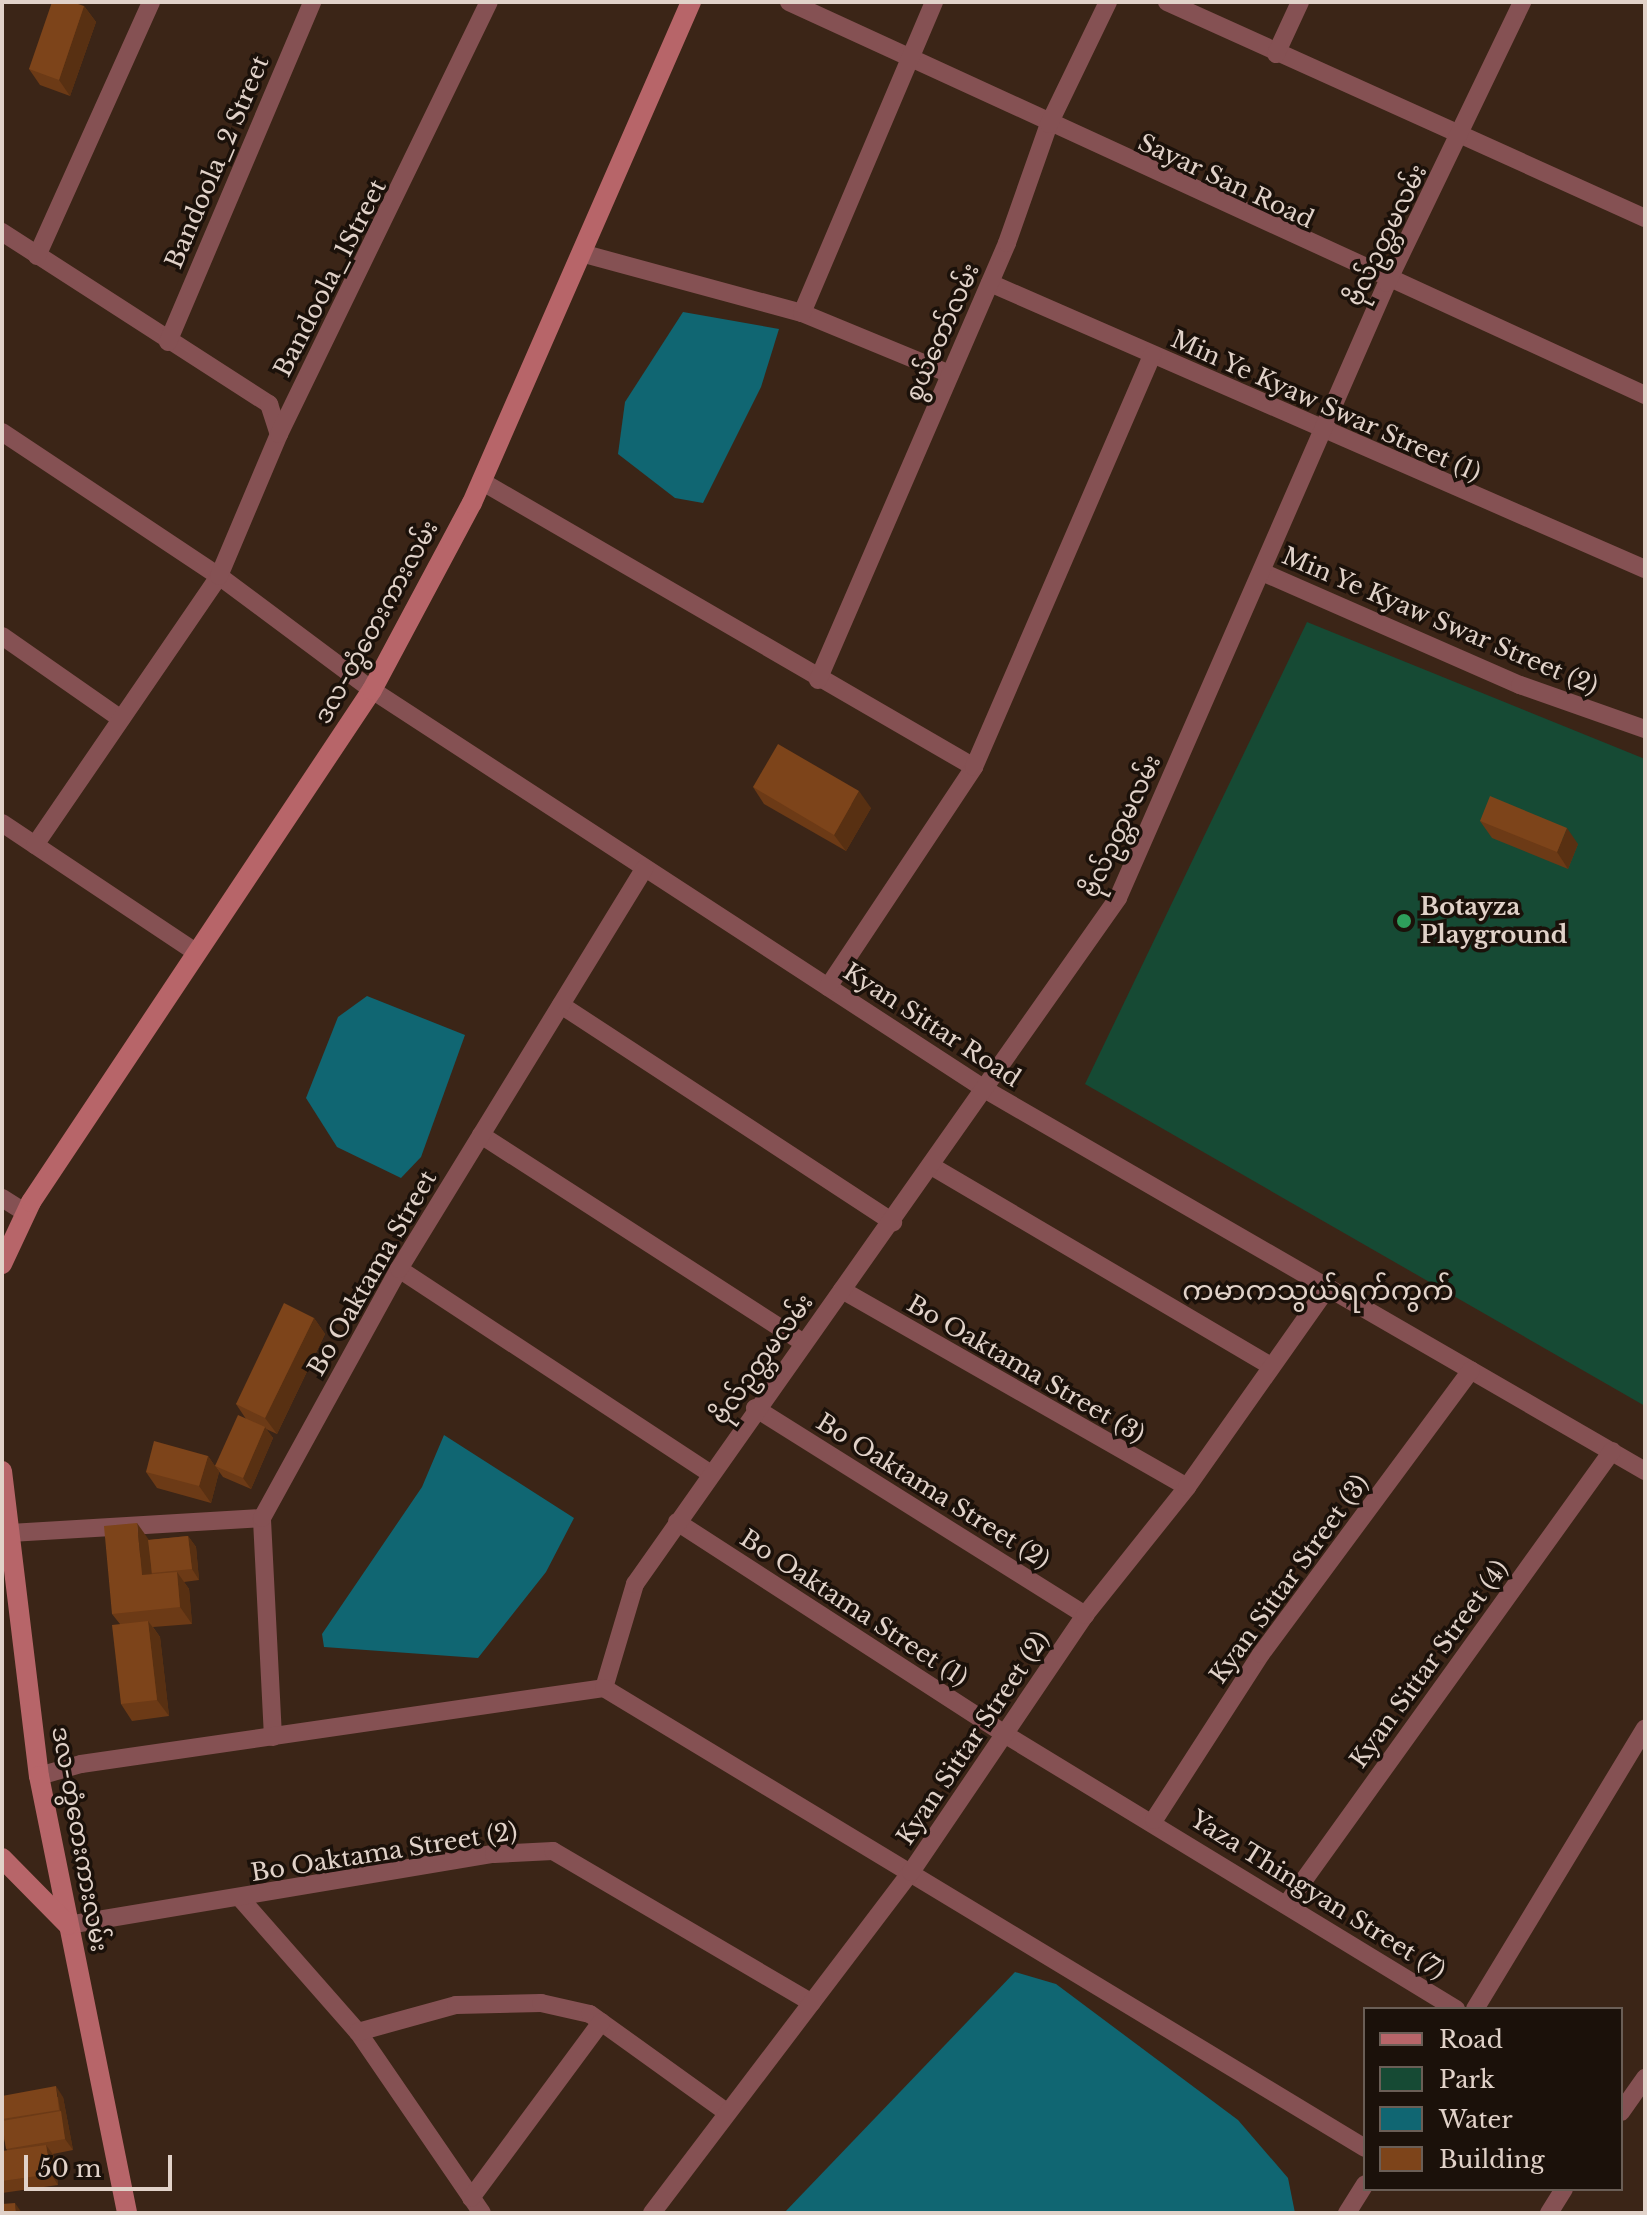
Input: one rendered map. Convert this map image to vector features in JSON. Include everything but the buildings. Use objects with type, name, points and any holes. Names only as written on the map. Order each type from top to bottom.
[{"type":"main road","name":"ဒလ-တွံတေးကားလမ်း","points":[[2,1264],[26,1213],[372,690],[481,481],[691,2]]},
{"type":"main road","name":"ဒလ-တွံတေးကားလမ်း","points":[[2,1471],[39,1776],[127,2213]]},
{"type":"main road","points":[[2,1858],[68,1925]]},
{"type":"street","points":[[37,256],[151,2]]},
{"type":"street","name":"Bandoola_2 Street","points":[[168,342],[312,2]]},
{"type":"street","name":"Bandoola_1Street","points":[[35,845],[219,576],[279,434],[489,2]]},
{"type":"street","name":"Sayar San Road","points":[[789,2],[1387,283],[1645,395]]},
{"type":"street","points":[[802,313],[907,57],[934,2]]},
{"type":"street","name":"စွယ်တော်လမ်း","points":[[818,680],[990,283],[1049,124],[1108,2]]},
{"type":"street","points":[[1167,2],[1460,139],[1645,218]]},
{"type":"street","points":[[1276,54],[1300,2]]},
{"type":"street","name":"ဗိုလ်ဥတ္တမလမ်း","points":[[604,1688],[635,1584],[755,1408],[933,1167],[1118,898],[1326,431],[1387,283],[1460,139],[1522,2]]},
{"type":"street","points":[[2,232],[168,342],[269,404],[279,434]]},
{"type":"street","points":[[581,253],[802,313],[950,374]]},
{"type":"street","name":"Min Ye Kyaw Swar Street (1)","points":[[990,283],[1645,569]]},
{"type":"street","points":[[828,987],[974,767],[1152,355]]},
{"type":"street","name":"Kyan Sittar Road","points":[[2,432],[219,576],[372,690],[986,1090],[1645,1471]]},
{"type":"street","points":[[481,481],[818,680],[974,767]]},
{"type":"street","name":"Min Ye Kyaw Swar Street (2)","points":[[1262,572],[1520,685],[1645,729]]},
{"type":"street","points":[[2,636],[121,719]]},
{"type":"street","points":[[2,823],[197,953]]},
{"type":"street","name":"Bo Oaktama Street","points":[[262,1518],[399,1269],[645,868]]},
{"type":"street","points":[[561,1005],[893,1222]]},
{"type":"street","points":[[481,1135],[804,1343]]},
{"type":"street","points":[[933,1167],[1271,1366]]},
{"type":"street","points":[[2,1198],[26,1213]]},
{"type":"street","points":[[399,1269],[710,1473]]},
{"type":"street","name":"Kyan Sittar Street (2)","points":[[652,2213],[725,2111],[911,1872],[1085,1615],[1187,1487],[1328,1287]]},
{"type":"street","name":"Bo Oaktama Street (3)","points":[[842,1290],[1187,1487]]},
{"type":"street","name":"Kyan Sittar Street (3)","points":[[1154,1820],[1261,1654],[1471,1370]]},
{"type":"street","name":"Bo Oaktama Street (2)","points":[[755,1408],[1085,1615]]},
{"type":"street","name":"Kyan Sittar Street (4)","points":[[1286,1905],[1612,1451]]},
{"type":"street","points":[[10,1533],[262,1518],[273,1737]]},
{"type":"street","name":"Bo Oaktama Street (1)","points":[[677,1522],[1006,1735],[1154,1820]]},
{"type":"street","points":[[39,1776],[273,1737],[604,1688],[1363,2147]]},
{"type":"street","points":[[1476,2007],[1645,1728]]},
{"type":"street","name":"Yaza Thingyan Street (7)","points":[[1154,1820],[1453,2007]]},
{"type":"street","name":"Bo Oaktama Street (2)","points":[[68,1925],[241,1899],[494,1854],[553,1851],[812,2003]]},
{"type":"street","points":[[241,1899],[358,2032],[476,2205],[601,2022]]},
{"type":"street","points":[[358,2032],[456,2005],[541,2003],[601,2022],[725,2111]]},
{"type":"street","points":[[1623,2109],[1637,2089]]},
{"type":"street","points":[[1347,2213],[1363,2187]]},
{"type":"street","points":[[1549,2213],[1563,2191]]},
{"type":"green space","name":"Botayza Playground","points":[[1307,622],[1645,759],[1645,1406],[1085,1084]]},
{"type":"water","points":[[683,312],[779,329],[761,387],[703,503],[675,498],[618,454],[625,402]]},
{"type":"water","points":[[367,996],[465,1035],[421,1157],[401,1178],[337,1147],[306,1098],[338,1017]]},
{"type":"water","points":[[444,1435],[574,1518],[546,1572],[478,1658],[324,1647],[322,1634],[422,1487]]},
{"type":"water","points":[[1015,1972],[1056,1984],[1238,2120],[1288,2178],[1295,2213],[784,2213]]},
{"type":"place","name":"Botayza Playground","points":[[1404,921]]},
{"type":"district","name":"ကမာကသွယ်ရက်ကွက်","points":[[1318,1291]]}]
